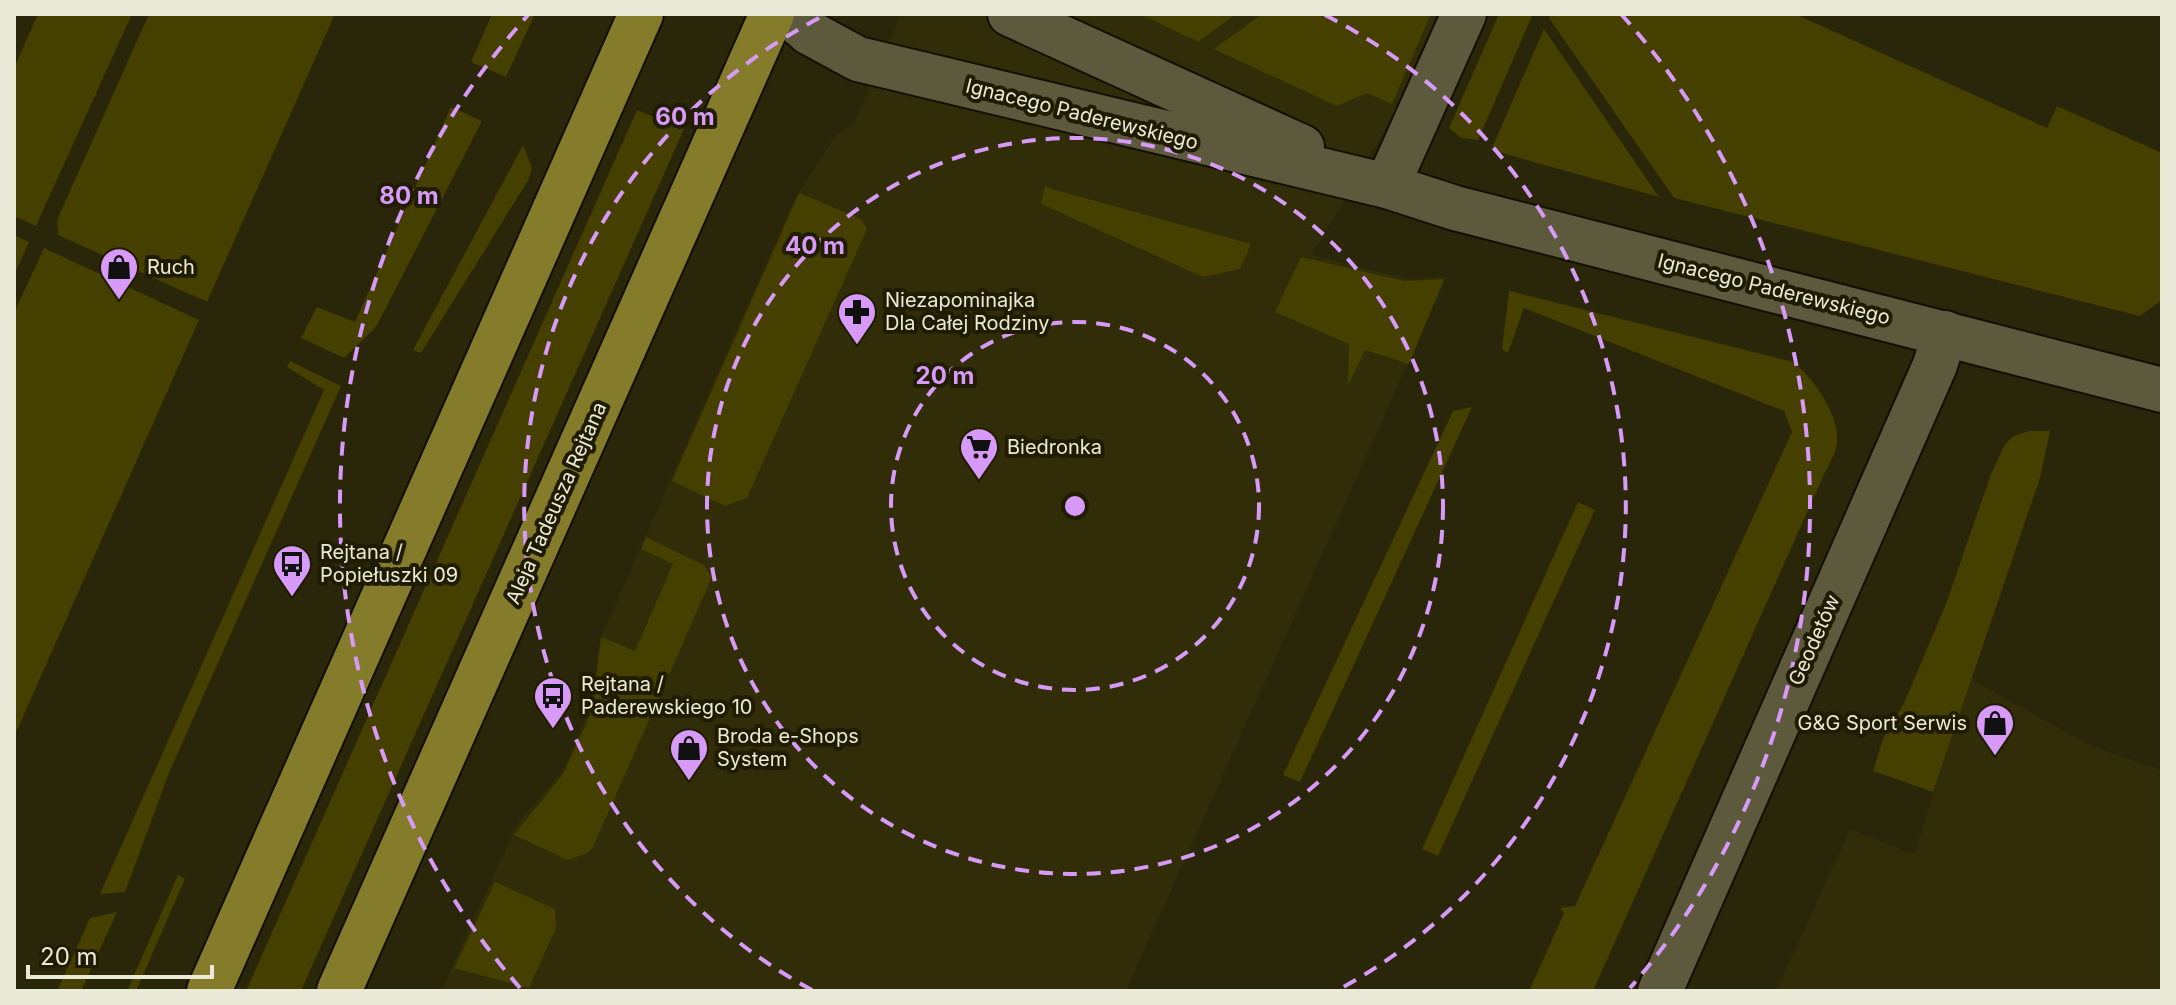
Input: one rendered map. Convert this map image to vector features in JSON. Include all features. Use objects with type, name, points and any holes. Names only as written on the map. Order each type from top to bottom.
[{"type":"main road","points":[[209,991],[641,14]]},
{"type":"main road","name":"Aleja Tadeusza Rejtana","points":[[339,991],[772,14]]},
{"type":"street","name":"Ignacego Paderewskiego","points":[[788,14],[810,33],[858,59],[1387,186],[1484,215],[2162,390]]},
{"type":"street","name":"Ignacego Paderewskiego","points":[[1010,14],[1387,186]]},
{"type":"street","points":[[1387,186],[1464,14]]},
{"type":"street","name":"Geodetów","points":[[1660,991],[1935,365],[1945,333]]},
{"type":"shaded area","points":[[38,14],[132,14],[36,226],[14,216],[14,68]]},
{"type":"shaded area","points":[[149,14],[335,14],[207,302],[58,235],[57,220]]},
{"type":"shaded area","points":[[492,14],[535,14],[506,77],[471,62]]},
{"type":"shaded area","points":[[901,14],[1437,14],[1389,123],[1312,255],[1405,278],[1447,277],[1126,991],[441,991],[517,824],[562,772],[590,708],[600,639],[795,198],[836,135],[854,124]]},
{"type":"shaded area","points":[[1140,14],[1236,14],[1198,42]]},
{"type":"shaded area","points":[[1262,14],[1431,14],[1392,104],[1367,93],[1337,106],[1214,49]]},
{"type":"shaded area","points":[[1499,14],[1533,14],[1478,140],[1461,138],[1449,128]]},
{"type":"shaded area","points":[[1551,14],[1795,14],[2047,128],[2057,106],[2162,153],[2162,300],[2140,316],[1674,198],[1549,18]]},
{"type":"shaded area","points":[[1544,29],[1659,197],[1491,150]]},
{"type":"shaded area","points":[[451,107],[482,121],[376,327],[344,358],[301,338],[317,307],[355,322]]},
{"type":"shaded area","points":[[637,110],[684,129],[301,991],[246,991]]},
{"type":"shaded area","points":[[523,145],[532,168],[529,179],[421,353],[413,350]]},
{"type":"shaded area","points":[[1045,187],[1251,244],[1240,269],[1203,277],[1041,204]]},
{"type":"shaded area","points":[[799,193],[861,219],[867,229],[747,498],[725,506],[672,481]]},
{"type":"shaded area","points":[[14,235],[29,242],[14,275]]},
{"type":"shaded area","points":[[44,248],[199,320],[14,737],[14,313]]},
{"type":"shaded area","points":[[1301,257],[1405,281],[1444,279],[1409,364],[1365,350],[1348,385],[1349,344],[1275,312]]},
{"type":"shaded area","points":[[1509,291],[1793,362],[1824,398],[1837,433],[1833,457],[1593,991],[1529,991],[1564,913],[1560,908],[1575,906],[1792,432],[1784,411],[1524,308],[1508,353],[1502,349]]},
{"type":"shaded area","points":[[290,361],[341,386],[169,773],[125,892],[100,894],[324,390],[287,367]]},
{"type":"shaded area","points":[[1472,407],[1300,782],[1283,775],[1453,411]]},
{"type":"shaded area","points":[[2028,431],[2050,431],[2040,478],[1933,792],[1873,771],[1883,739],[1904,703],[1946,604],[1991,474],[2004,446],[2012,437]]},
{"type":"shaded area","points":[[1578,502],[1595,510],[1438,856],[1422,849]]},
{"type":"shaded area","points":[[646,537],[704,565],[712,577],[593,847],[588,853],[568,860],[514,835],[563,774],[593,709],[601,637],[635,651],[673,564],[641,549]]},
{"type":"shaded area","points":[[1970,679],[2094,747],[2162,770],[2162,991],[1776,991],[1850,829],[1914,854]]},
{"type":"shaded area","points":[[178,875],[185,879],[136,991],[127,991]]},
{"type":"shaded area","points":[[495,882],[555,909],[556,928],[529,988],[454,968]]},
{"type":"shaded area","points":[[117,912],[81,991],[57,991],[90,918]]},
{"type":"place","name":"Ruch","points":[[119,301]]},
{"type":"place","name":"Niezapominajka Dla Całej Rodziny","points":[[857,346]]},
{"type":"place","name":"Biedronka","points":[[979,481]]},
{"type":"place","name":"Rejtana / Popiełuszki 09","points":[[292,598]]},
{"type":"place","name":"Rejtana / Paderewskiego 10","points":[[553,730]]},
{"type":"place","name":"G&G Sport Serwis","points":[[1995,757]]},
{"type":"place","name":"Broda e-Shops System","points":[[689,782]]}]
